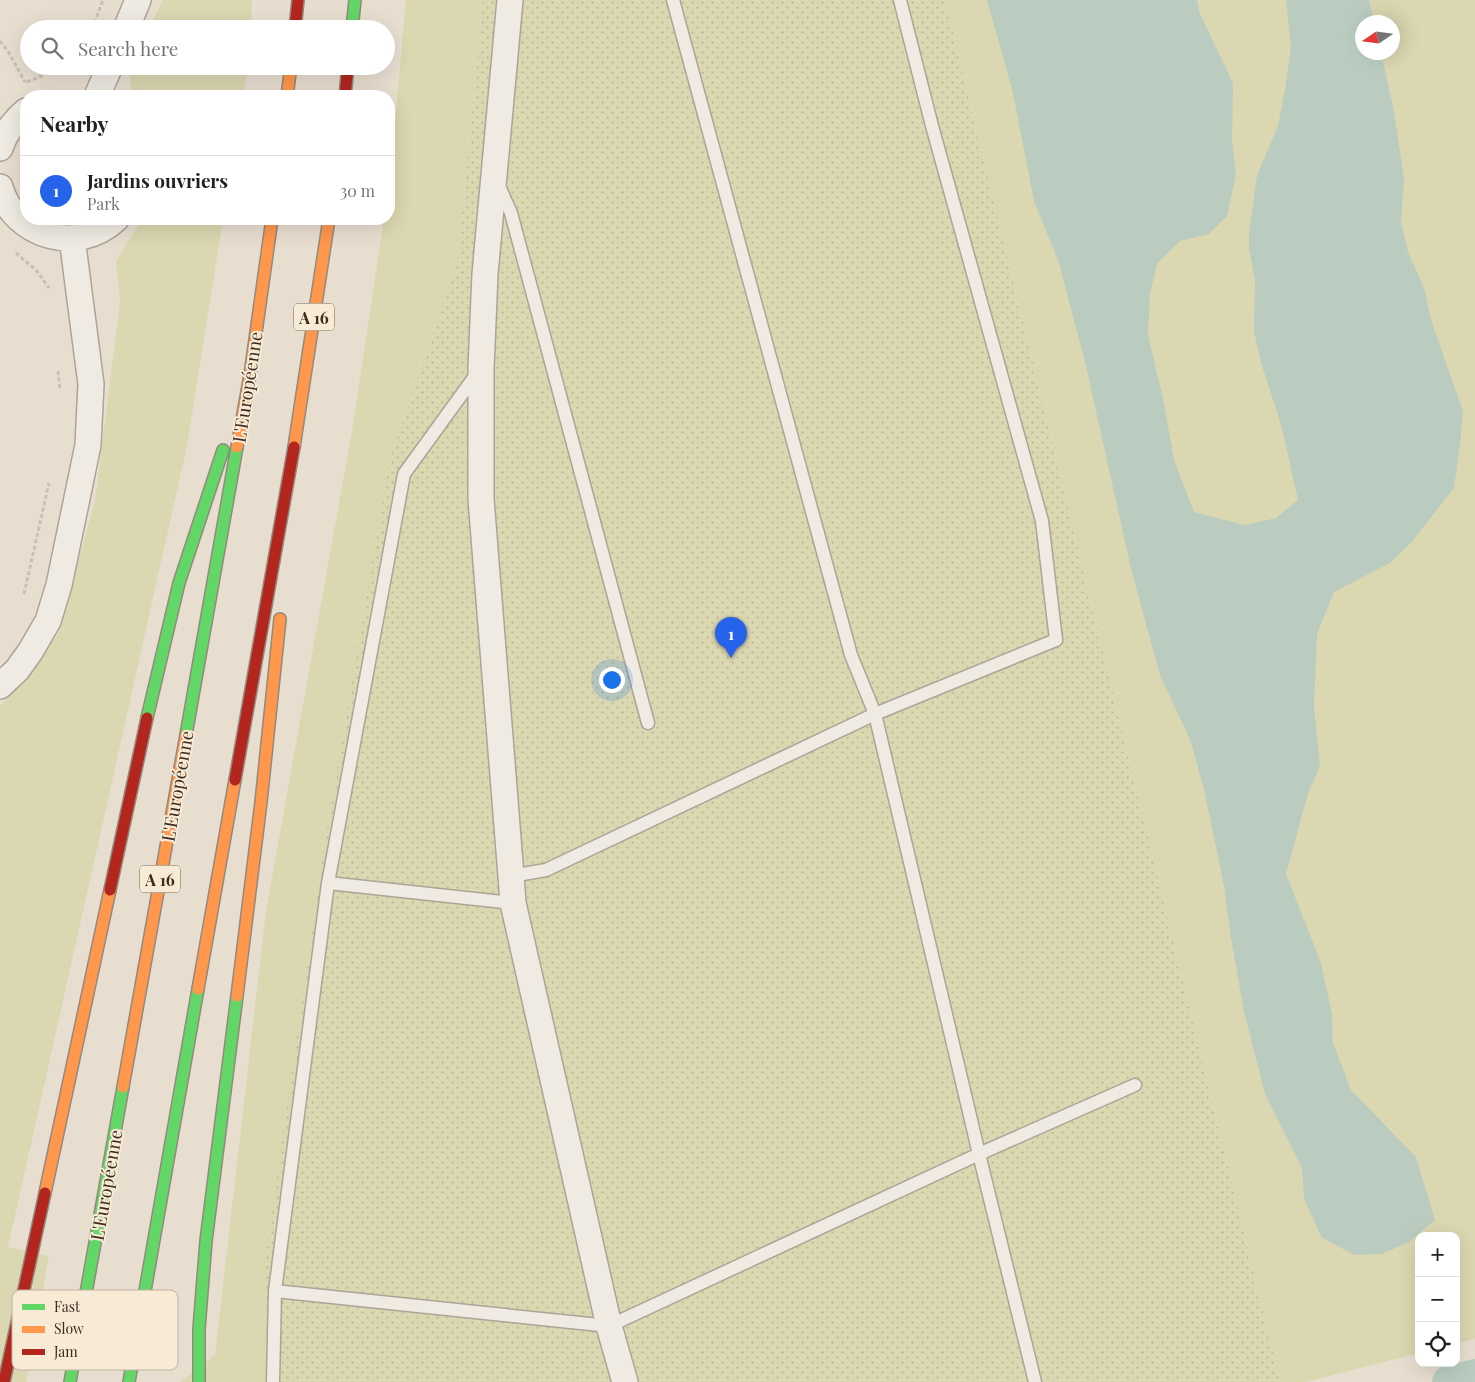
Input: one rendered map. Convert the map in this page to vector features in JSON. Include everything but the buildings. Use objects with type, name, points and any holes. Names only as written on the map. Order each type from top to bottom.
[{"type":"highway","points":[[296,20],[298,0]]},
{"type":"highway","points":[[353,20],[355,0]]},
{"type":"highway","points":[[289,90],[290,75]]},
{"type":"highway","points":[[346,90],[347,75]]},
{"type":"highway","name":"L'Européenne","points":[[86,1290],[250,375],[271,225]]},
{"type":"highway","name":"A 16","points":[[145,1290],[298,416],[328,225]]},
{"type":"highway","points":[[24,1290],[128,804],[179,583],[201,513],[250,375]]},
{"type":"highway","points":[[285,561],[298,416]]},
{"type":"highway","points":[[199,1382],[201,1302],[206,1241],[261,802],[281,609]]},
{"type":"highway","points":[[4,1382],[12,1346]]},
{"type":"street","points":[[130,20],[138,0]]},
{"type":"street","points":[[510,0],[485,274],[481,368],[480,499],[513,903],[609,1326],[625,1382]]},
{"type":"street","points":[[100,90],[106,75]]},
{"type":"street","points":[[1,144],[12,125],[20,117]]},
{"type":"street","points":[[0,187],[5,202],[20,220]]},
{"type":"street","points":[[26,225],[33,230],[52,237],[72,238],[93,233],[107,225]]},
{"type":"street","points":[[0,686],[17,670],[48,621],[59,585],[88,445],[91,384],[72,238]]},
{"type":"lane","points":[[673,0],[851,655],[875,714],[1035,1382]]},
{"type":"lane","points":[[511,876],[546,870],[875,714],[1056,640],[1042,521],[900,0]]},
{"type":"lane","points":[[494,176],[511,213],[648,723]]},
{"type":"lane","points":[[273,1382],[274,1291],[328,883],[404,474],[481,368]]},
{"type":"lane","points":[[328,883],[513,903]]},
{"type":"lane","points":[[274,1291],[609,1326],[979,1154],[1135,1085]]},
{"type":"path","points":[[95,20],[103,0]]},
{"type":"path","points":[[0,41],[20,73]]},
{"type":"path","points":[[21,75],[25,82]]},
{"type":"path","points":[[17,86],[43,75]]},
{"type":"path","points":[[9,248],[36,270],[50,291]]},
{"type":"path","points":[[58,366],[60,393]]},
{"type":"path","points":[[24,597],[50,474]]},
{"type":"shaded area","points":[[163,0],[252,0],[251,20],[153,20]]},
{"type":"shaded area","points":[[406,0],[483,0],[457,262],[389,462],[265,1258],[265,1382],[180,1382],[215,1355],[266,911],[352,431],[383,225],[395,225],[395,122]]},
{"type":"shaded area","points":[[483,0],[945,0],[1280,1382],[265,1382],[265,1258],[323,854],[389,462],[457,262]]},
{"type":"shaded area","points":[[945,0],[1475,0],[1475,1339],[1460,1342],[1460,1232],[1415,1232],[1415,1354],[1306,1382],[1280,1382]]},
{"type":"shaded area","points":[[987,0],[1197,0],[1200,14],[1233,83],[1232,141],[1236,174],[1227,216],[1209,234],[1180,241],[1157,264],[1150,294],[1148,335],[1164,403],[1174,460],[1194,512],[1244,525],[1276,518],[1298,500],[1281,424],[1261,363],[1254,331],[1255,281],[1249,248],[1249,232],[1257,175],[1278,126],[1286,84],[1291,46],[1286,0],[1369,0],[1372,15],[1355,15],[1355,60],[1383,60],[1393,106],[1404,178],[1401,222],[1408,252],[1424,288],[1432,323],[1463,411],[1460,445],[1454,488],[1410,544],[1390,563],[1334,592],[1317,634],[1314,706],[1320,767],[1309,790],[1286,874],[1321,963],[1332,1014],[1333,1043],[1351,1090],[1416,1157],[1435,1220],[1421,1232],[1415,1232],[1415,1237],[1409,1242],[1382,1254],[1355,1255],[1322,1238],[1304,1199],[1302,1168],[1265,1094],[1244,1012],[1224,886],[1205,794],[1191,742],[1160,675],[1132,573],[1086,366],[1059,263],[1034,201],[1013,93]]},
{"type":"shaded area","points":[[130,75],[246,75],[244,90],[131,90]]},
{"type":"shaded area","points":[[138,225],[222,225],[187,446],[8,1247],[49,1256],[43,1290],[12,1290],[12,1370],[28,1370],[26,1382],[0,1382],[0,706],[58,634],[95,501],[120,302],[116,261]]},
{"type":"waterway","points":[[1448,1382],[1475,1375]]},
{"type":"traffic: fast","points":[[353,20],[355,0]]},
{"type":"traffic: fast","points":[[186,735],[237,447]]},
{"type":"traffic: fast","points":[[147,718],[179,583],[223,450]]},
{"type":"traffic: fast","points":[[145,1290],[198,989]]},
{"type":"traffic: fast","points":[[199,1382],[199,1329],[206,1241],[237,996]]},
{"type":"traffic: fast","points":[[87,1290],[123,1087]]},
{"type":"traffic: fast","points":[[70,1382],[72,1370]]},
{"type":"traffic: fast","points":[[129,1382],[131,1370]]},
{"type":"traffic: slow","points":[[288,90],[290,75]]},
{"type":"traffic: slow","points":[[237,447],[250,375],[271,225]]},
{"type":"traffic: slow","points":[[294,447],[328,225]]},
{"type":"traffic: slow","points":[[237,996],[261,802],[280,619]]},
{"type":"traffic: slow","points":[[123,1087],[186,735]]},
{"type":"traffic: slow","points":[[198,989],[235,780]]},
{"type":"traffic: slow","points":[[45,1193],[110,890]]},
{"type":"traffic: jam","points":[[296,20],[298,0]]},
{"type":"traffic: jam","points":[[346,90],[347,75]]},
{"type":"traffic: jam","points":[[235,780],[294,447]]},
{"type":"traffic: jam","points":[[110,890],[147,718]]},
{"type":"traffic: jam","points":[[24,1290],[45,1193]]},
{"type":"traffic: jam","points":[[4,1382],[12,1345]]},
{"type":"place","name":"Jardins ouvriers","points":[[731,658]]}]
